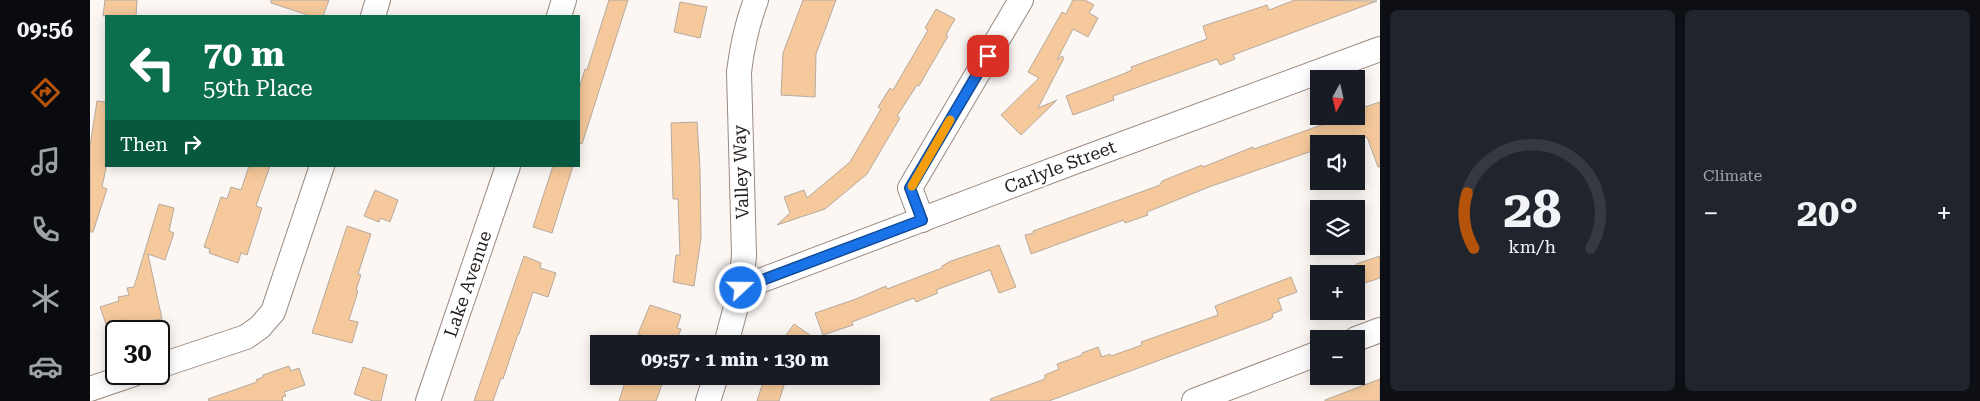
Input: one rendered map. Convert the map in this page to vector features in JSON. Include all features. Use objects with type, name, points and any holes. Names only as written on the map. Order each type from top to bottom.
[{"type":"street","points":[[373,15],[378,0]]},
{"type":"street","points":[[559,15],[564,0]]},
{"type":"street","name":"Valley Way","points":[[728,335],[741,288],[744,255],[739,72],[742,44],[756,0]]},
{"type":"street","points":[[922,220],[910,188],[1020,0]]},
{"type":"street","name":"Carlyle Street","points":[[741,288],[1074,162],[1380,50]]},
{"type":"street","points":[[170,362],[246,337],[260,327],[273,312],[322,167]]},
{"type":"street","name":"Lake Avenue","points":[[428,401],[508,167]]},
{"type":"street","points":[[1365,336],[1380,330]]},
{"type":"street","points":[[1194,401],[1310,356]]},
{"type":"street","points":[[90,388],[105,383]]},
{"type":"street","points":[[708,401],[713,385]]},
{"type":"building","points":[[105,0],[137,0],[136,15],[103,16]]},
{"type":"building","points":[[271,0],[329,0],[323,15],[308,15],[271,3]]},
{"type":"building","points":[[609,0],[628,0],[582,144],[580,143],[580,86],[585,69],[587,70]]},
{"type":"building","points":[[803,0],[836,0],[816,54],[815,97],[781,95],[783,53]]},
{"type":"building","points":[[1073,0],[1085,0],[1094,5],[1089,13],[1098,18],[1088,37],[1073,29],[1057,60],[1062,56],[1064,58],[1038,108],[1057,100],[1021,135],[1001,115],[1039,78],[1028,72],[1062,12],[1066,14]]},
{"type":"building","points":[[1295,0],[1377,1],[1233,55],[1235,59],[1220,65],[1217,59],[1113,96],[1114,100],[1073,115],[1066,96],[1132,70],[1131,67],[1207,39],[1203,26],[1267,5],[1269,10]]},
{"type":"building","points":[[680,2],[707,7],[700,38],[674,32]]},
{"type":"building","points":[[936,9],[955,19],[946,35],[948,36],[919,86],[917,85],[897,116],[900,118],[867,174],[825,209],[777,225],[790,213],[784,197],[804,190],[807,198],[850,162],[881,109],[878,107],[890,88],[893,90],[928,30],[925,28]]},
{"type":"building","points":[[97,101],[105,102],[106,168],[102,187],[107,189],[93,232],[90,232],[90,146]]},
{"type":"building","points":[[1380,102],[1380,167],[1378,167],[1365,135],[1310,135],[1310,152],[1209,187],[1147,212],[1148,215],[1125,223],[1124,220],[1031,254],[1025,235],[1034,233],[1033,231],[1160,185],[1162,181],[1202,165],[1203,167],[1253,147],[1254,149],[1322,125],[1365,125],[1365,107]]},
{"type":"building","points":[[697,122],[701,238],[694,286],[673,282],[676,255],[680,255],[678,199],[673,199],[671,123]]},
{"type":"building","points":[[249,167],[270,167],[256,206],[262,208],[247,255],[241,253],[238,263],[209,253],[210,249],[204,247],[221,197],[227,199],[231,187],[241,190]]},
{"type":"building","points":[[553,167],[573,167],[552,233],[533,227]]},
{"type":"building","points":[[375,190],[398,200],[390,222],[380,218],[379,222],[364,216]]},
{"type":"building","points":[[159,204],[174,208],[169,231],[174,233],[165,260],[148,254],[162,319],[105,321],[100,307],[119,301],[118,297],[129,295],[127,288],[134,287]]},
{"type":"building","points":[[347,226],[371,234],[358,274],[361,275],[356,290],[358,291],[349,320],[358,322],[352,343],[312,333]]},
{"type":"building","points":[[999,245],[1016,287],[999,293],[990,270],[936,290],[938,293],[916,302],[914,298],[852,322],[853,325],[823,335],[815,313],[886,286],[887,289],[942,268],[942,266],[951,261]]},
{"type":"building","points":[[524,256],[541,263],[540,268],[556,273],[548,297],[533,292],[503,379],[501,378],[493,401],[474,401]]},
{"type":"building","points":[[1380,256],[1380,278],[1365,283],[1365,265],[1356,264]]},
{"type":"building","points":[[1291,277],[1297,292],[1278,299],[1282,310],[1272,314],[1273,317],[1271,319],[1049,401],[991,401],[990,399],[1045,379],[1045,375],[1059,369],[1057,364],[1082,355],[1082,353],[1098,347],[1102,357],[1110,354],[1111,356],[1142,345],[1141,342],[1218,315],[1215,306]]},
{"type":"building","points":[[650,305],[681,315],[677,328],[681,329],[679,335],[638,334]]},
{"type":"building","points":[[794,324],[810,335],[786,335]]},
{"type":"building","points":[[289,366],[291,371],[299,368],[305,385],[284,392],[286,396],[282,397],[283,401],[209,401],[208,399],[257,382],[256,380],[263,377],[263,375]]},
{"type":"building","points":[[363,367],[387,375],[381,401],[373,401],[354,394]]},
{"type":"building","points":[[1380,379],[1380,401],[1325,401],[1325,400]]},
{"type":"building","points":[[624,385],[662,385],[656,401],[619,401]]},
{"type":"building","points":[[762,385],[784,385],[779,401],[757,401]]},
{"type":"slow traffic","points":[[912,186],[950,120]]},
{"type":"route","points":[[741,288],[922,220],[910,188],[988,56]]}]
